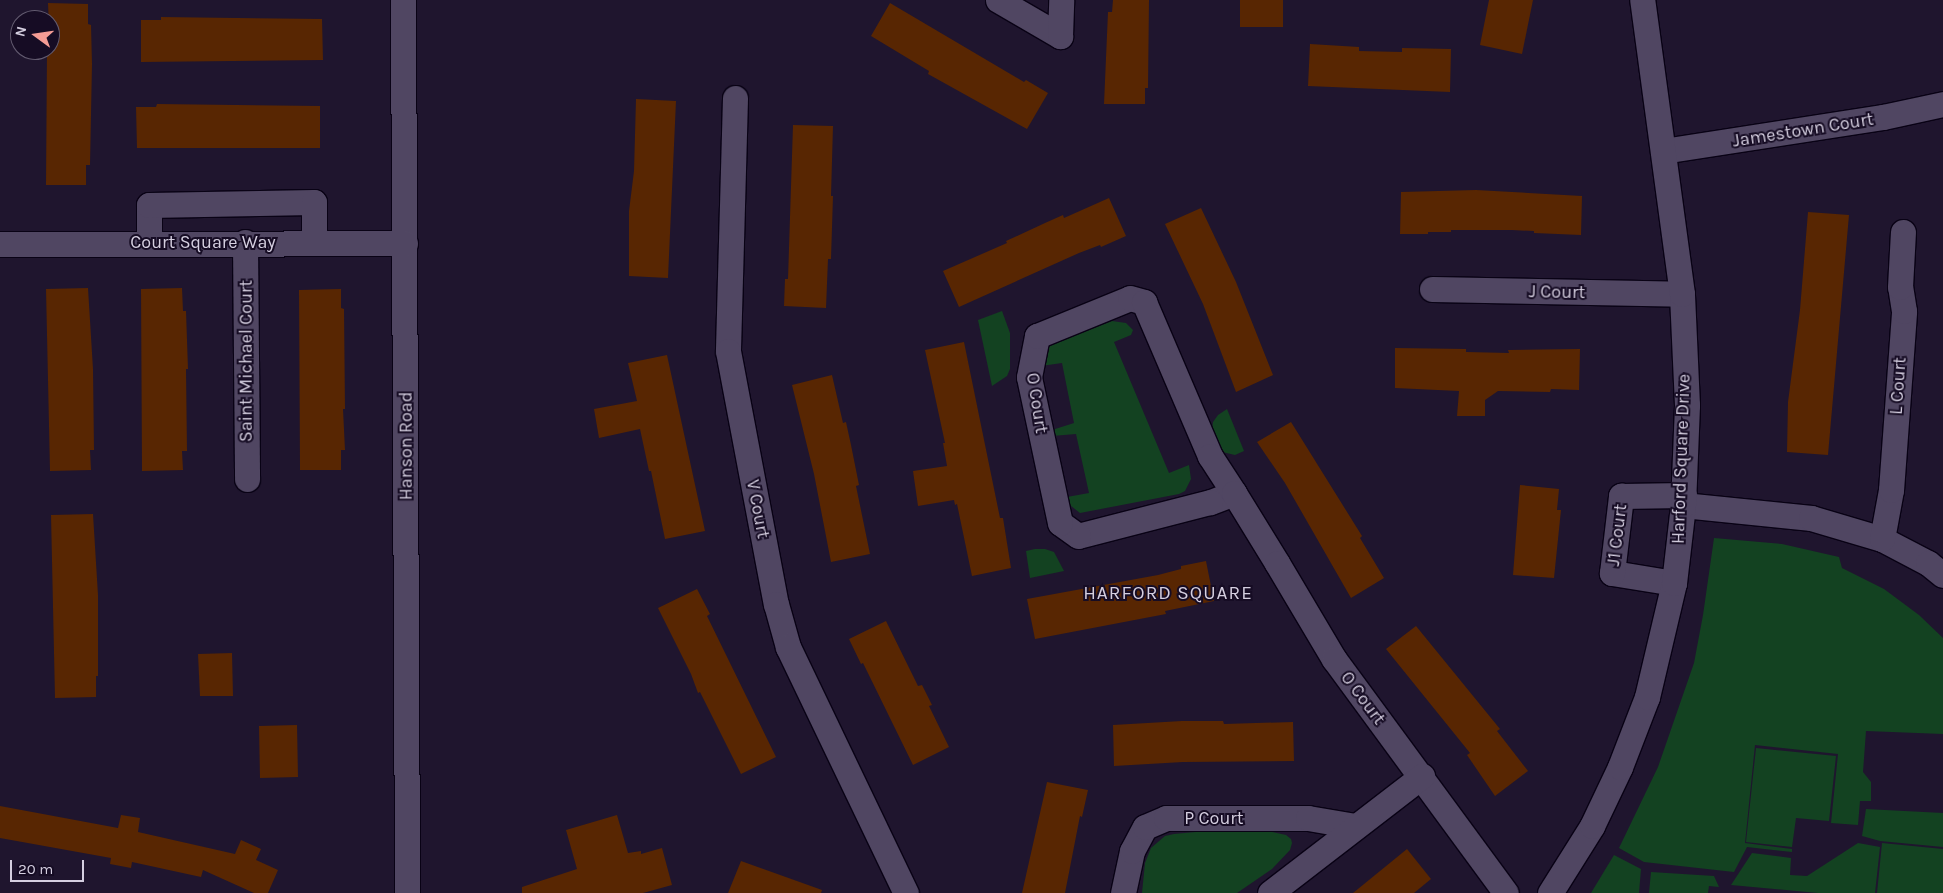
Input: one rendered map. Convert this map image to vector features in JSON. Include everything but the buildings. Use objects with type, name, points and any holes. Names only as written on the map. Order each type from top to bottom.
[{"type":"street","name":"Hanson Road","points":[[403,0],[406,243],[406,893]]},
{"type":"street","points":[[998,0],[1060,36],[1061,0]]},
{"type":"street","name":"Harford Square Drive","points":[[1550,893],[1592,826],[1620,767],[1647,697],[1674,584],[1684,500],[1687,405],[1682,294],[1642,0]]},
{"type":"street","name":"V Court","points":[[735,98],[728,351],[776,604],[788,647],[906,893]]},
{"type":"street","name":"Jamestown Court","points":[[1663,151],[1883,117],[1943,104]]},
{"type":"street","points":[[149,242],[149,205],[314,202],[314,242]]},
{"type":"street","name":"L Court","points":[[1882,539],[1891,490],[1903,321],[1900,287],[1903,232]]},
{"type":"street","name":"Court Square Way","points":[[0,244],[149,242],[406,243]]},
{"type":"street","name":"Saint Michael Court","points":[[245,242],[247,479]]},
{"type":"street","name":"J Court","points":[[1432,289],[1682,294]]},
{"type":"street","name":"O Court","points":[[1234,493],[1210,502],[1078,536],[1060,523],[1029,377],[1037,336],[1130,298],[1144,302],[1210,456],[1234,493],[1334,659],[1422,776],[1506,893]]},
{"type":"street","name":"J1 Court","points":[[1674,584],[1612,574],[1621,496],[1684,500]]},
{"type":"street","points":[[1684,500],[1811,518],[1882,539],[1928,563],[1943,575]]},
{"type":"street","points":[[1270,893],[1422,776]]},
{"type":"street","name":"P Court","points":[[1123,893],[1132,851],[1145,827],[1166,818],[1308,818],[1355,826]]},
{"type":"green space","points":[[1002,311],[1010,333],[1010,369],[1007,376],[992,386],[978,320]]},
{"type":"green space","points":[[1112,321],[1126,323],[1133,330],[1131,335],[1114,342],[1169,473],[1189,465],[1191,479],[1185,491],[1179,494],[1080,513],[1066,502],[1067,497],[1089,493],[1076,434],[1052,436],[1052,430],[1074,423],[1062,363],[1041,366],[1043,353],[1050,345]]},
{"type":"green space","points":[[1227,409],[1244,451],[1235,455],[1222,452],[1217,446],[1212,430],[1213,422],[1218,415]]},
{"type":"green space","points":[[1714,538],[1782,544],[1839,557],[1842,568],[1884,589],[1919,615],[1943,638],[1943,734],[1866,731],[1863,772],[1871,782],[1871,801],[1860,801],[1858,825],[1831,823],[1838,754],[1755,745],[1745,843],[1792,849],[1792,852],[1747,847],[1734,872],[1644,862],[1619,848],[1658,767],[1694,663]]},
{"type":"green space","points":[[1045,549],[1054,552],[1064,571],[1030,578],[1026,551]]},
{"type":"green space","points":[[1756,748],[1836,756],[1829,821],[1796,818],[1792,847],[1746,842]]},
{"type":"green space","points":[[1866,809],[1943,813],[1943,847],[1880,841],[1862,836]]},
{"type":"green space","points":[[1206,831],[1268,831],[1286,835],[1291,839],[1292,843],[1290,850],[1272,869],[1237,893],[1142,893],[1145,863],[1151,848],[1165,836]]},
{"type":"green space","points":[[1858,843],[1880,847],[1875,893],[1818,893],[1731,885],[1752,853],[1791,858],[1790,875],[1807,876]]},
{"type":"green space","points":[[1882,843],[1943,849],[1943,893],[1877,893]]},
{"type":"green space","points":[[1614,855],[1641,869],[1639,893],[1591,893]]},
{"type":"green space","points":[[1651,872],[1714,876],[1719,887],[1709,886],[1708,893],[1649,893]]},
{"type":"district","name":"HARFORD SQUARE","points":[[1168,594]]}]
